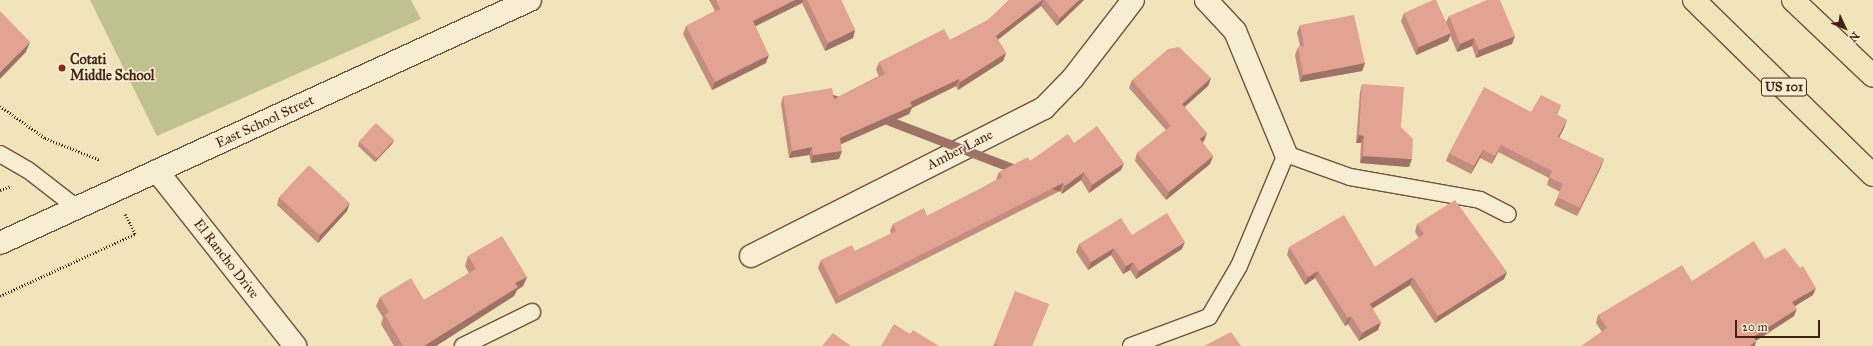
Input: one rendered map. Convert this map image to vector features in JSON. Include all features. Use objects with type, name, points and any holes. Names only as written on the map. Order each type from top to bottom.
[{"type":"highway","name":"US 101","points":[[1694,0],[1873,175]]},
{"type":"highway","points":[[1793,0],[1873,76]]},
{"type":"street","name":"East School Street","points":[[0,243],[530,0]]},
{"type":"street","name":"Amber Lane","points":[[751,256],[1044,108],[1073,78],[1133,0]]},
{"type":"street","points":[[1206,0],[1235,31],[1286,154]]},
{"type":"street","name":"El Rancho Drive","points":[[157,171],[295,346]]},
{"type":"lane","points":[[0,154],[28,170],[77,208]]},
{"type":"lane","points":[[1131,346],[1209,317],[1239,266],[1286,154],[1350,177],[1480,200],[1508,214]]},
{"type":"lane","points":[[463,346],[532,312]]},
{"type":"path","points":[[0,106],[45,138],[100,160]]},
{"type":"path","points":[[0,296],[135,234],[125,214]]},
{"type":"green space","points":[[90,0],[411,0],[421,19],[157,136]]},
{"type":"building","points":[[716,0],[795,0],[753,21],[769,55],[715,82],[686,26],[720,9]]},
{"type":"building","points":[[807,0],[841,0],[855,30],[828,43]]},
{"type":"building","points":[[1009,0],[1042,0],[996,36],[1006,53],[960,82],[959,79],[910,102],[912,106],[840,138],[842,151],[813,155],[812,147],[792,151],[783,96],[832,88],[834,99],[885,74],[879,62],[944,29],[950,40],[988,20]]},
{"type":"building","points":[[1045,0],[1079,0],[1060,18]]},
{"type":"building","points":[[1436,0],[1451,33],[1419,47],[1404,13]]},
{"type":"building","points":[[1487,0],[1500,0],[1515,36],[1479,50],[1474,38],[1460,44],[1449,16]]},
{"type":"building","points":[[0,11],[30,42],[0,72]]},
{"type":"building","points":[[1354,15],[1365,63],[1303,75],[1298,47],[1304,46],[1300,25]]},
{"type":"building","points":[[1179,47],[1211,78],[1182,104],[1207,133],[1200,139],[1213,156],[1169,192],[1137,153],[1171,126],[1132,80],[1168,49]]},
{"type":"building","points":[[1362,84],[1404,87],[1401,127],[1413,139],[1412,159],[1363,156],[1364,136],[1359,135]]},
{"type":"building","points":[[1484,87],[1531,112],[1541,95],[1561,105],[1556,114],[1567,120],[1558,137],[1604,159],[1580,208],[1557,197],[1563,184],[1549,177],[1552,171],[1501,145],[1495,156],[1483,150],[1474,166],[1449,153]]},
{"type":"building","points":[[376,123],[394,140],[377,158],[359,141]]},
{"type":"building","points":[[1097,126],[1124,163],[1092,185],[1084,172],[1065,186],[1063,183],[839,296],[821,260],[852,245],[855,251],[896,231],[893,224],[924,208],[927,216],[1002,177],[999,172],[1028,157],[1030,161],[1068,134],[1074,143]]},
{"type":"building","points":[[309,165],[350,203],[320,235],[279,197]]},
{"type":"building","points":[[1455,200],[1507,272],[1438,316],[1413,277],[1370,304],[1381,322],[1362,333],[1351,316],[1348,318],[1318,271],[1308,277],[1289,247],[1344,215],[1375,267],[1424,234],[1417,224]]},
{"type":"building","points":[[1167,213],[1185,242],[1139,271],[1133,262],[1126,266],[1114,248],[1091,262],[1079,244],[1121,218],[1132,235]]},
{"type":"building","points":[[502,236],[527,277],[515,283],[518,287],[424,346],[403,346],[385,315],[389,312],[380,297],[411,278],[424,300],[476,269],[468,256]]},
{"type":"building","points":[[1754,241],[1765,259],[1785,248],[1800,268],[1803,266],[1816,288],[1792,302],[1797,309],[1753,337],[1756,341],[1749,346],[1581,346],[1607,328],[1598,315],[1682,265],[1692,281]]},
{"type":"building","points":[[1015,291],[1049,304],[1032,346],[1001,346],[994,344]]},
{"type":"building","points":[[894,324],[910,334],[913,330],[939,346],[881,346]]},
{"type":"building","points":[[1231,332],[1241,346],[1204,346]]},
{"type":"building","points":[[833,333],[851,346],[822,346]]},
{"type":"place","name":"Cotati Middle School","points":[[62,68]]}]
